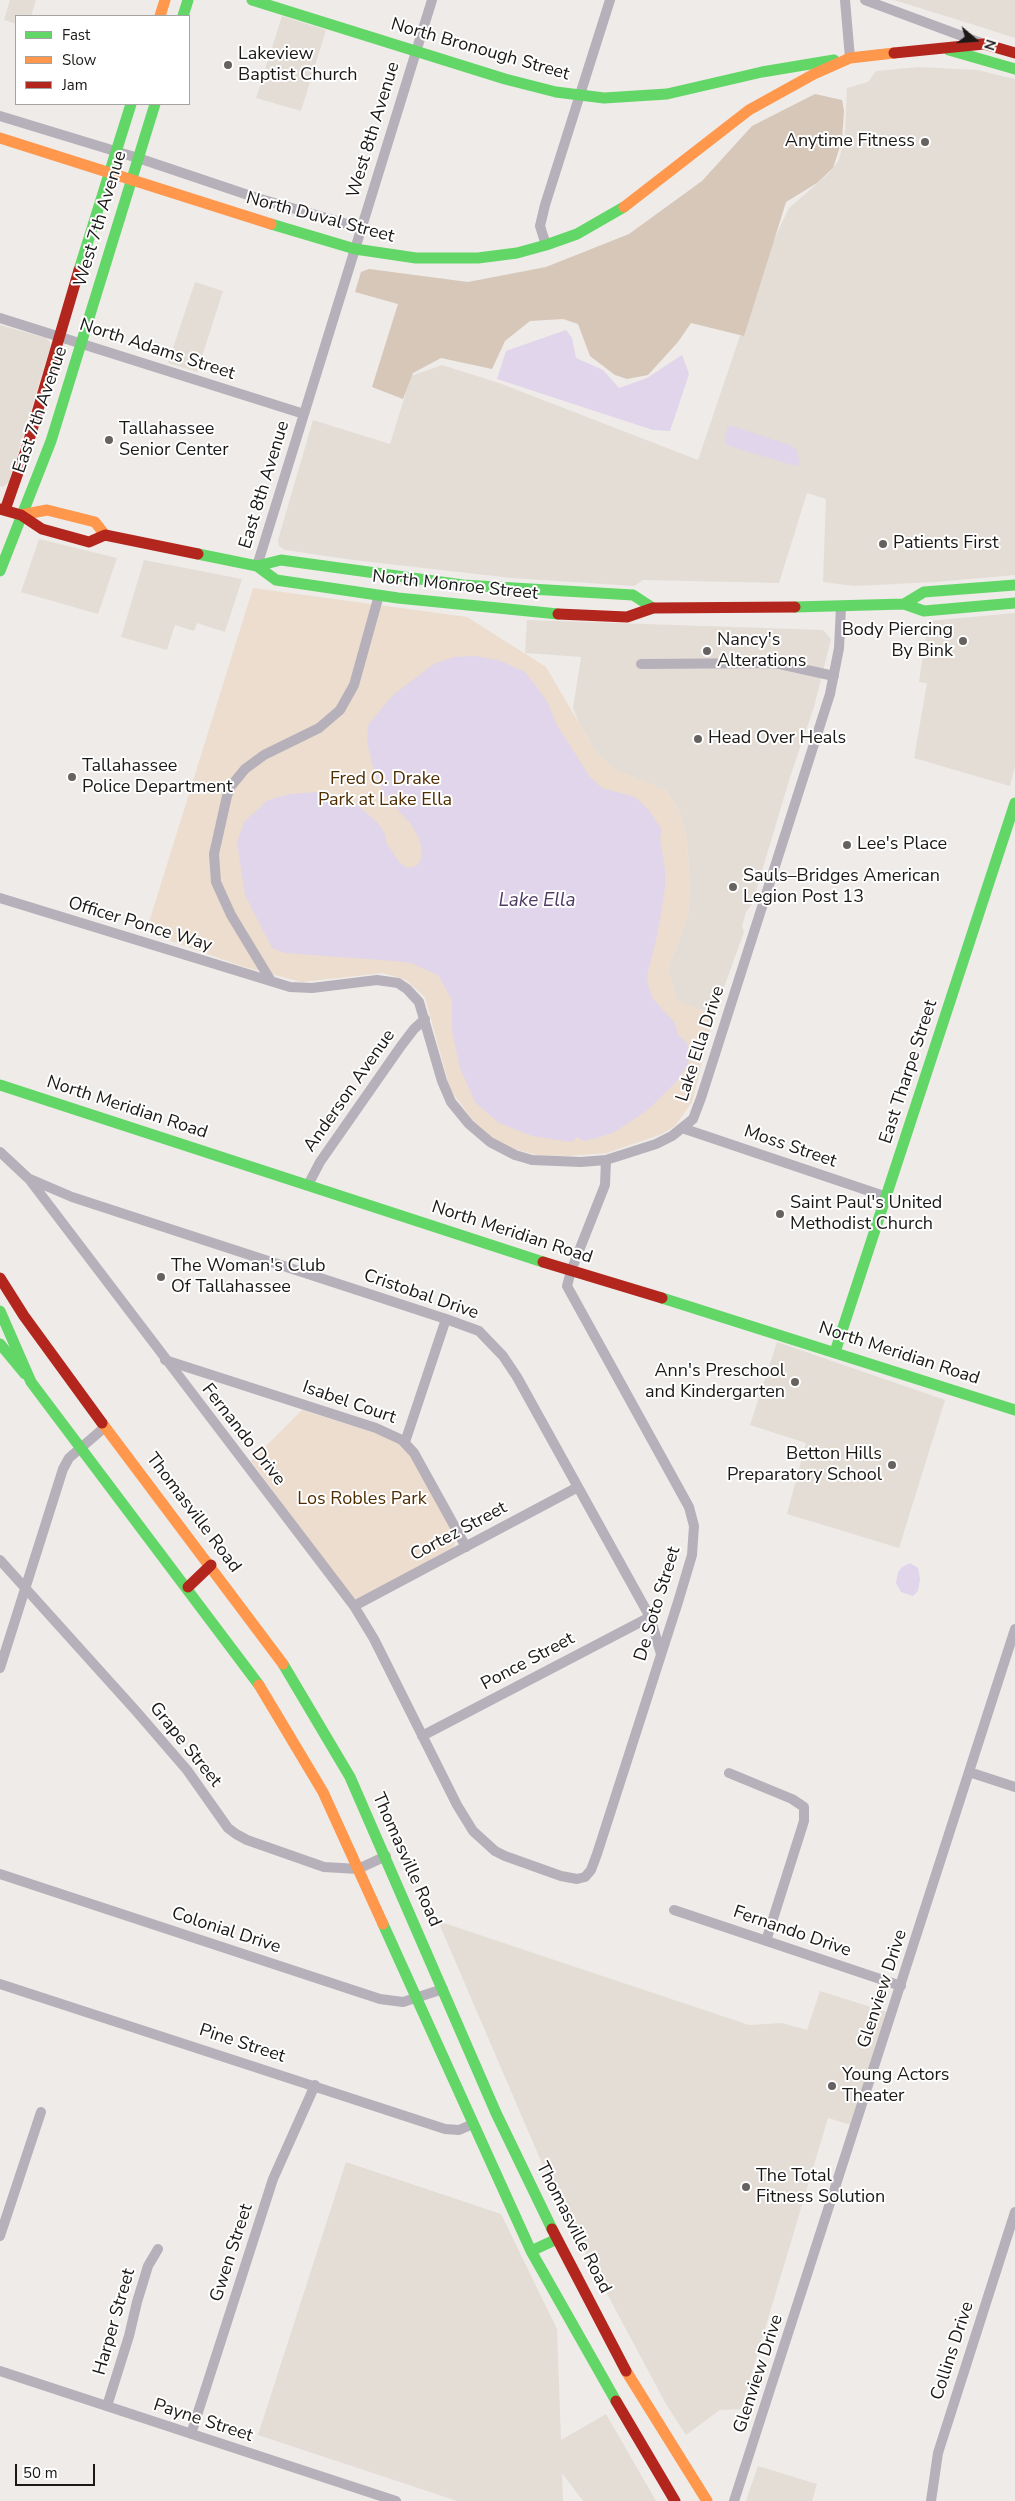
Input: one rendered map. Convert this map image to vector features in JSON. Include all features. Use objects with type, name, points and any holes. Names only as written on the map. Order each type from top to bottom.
[{"type":"main road","points":[[160,15],[165,0]]},
{"type":"main road","points":[[183,15],[188,0]]},
{"type":"main road","name":"North Bronough Street","points":[[252,0],[505,80],[556,92],[604,98],[667,94],[777,69],[850,58]]},
{"type":"main road","points":[[984,44],[1015,53]]},
{"type":"main road","name":"North Duval Street","points":[[0,138],[252,219],[355,249],[416,258],[464,259],[517,253],[577,234],[626,206],[749,110],[814,74],[850,58],[984,44]]},
{"type":"main road","points":[[946,49],[1015,68]]},
{"type":"main road","name":"West 7th Avenue","points":[[58,336],[131,105]]},
{"type":"main road","name":"West 7th Avenue","points":[[82,344],[155,105]]},
{"type":"main road","name":"East 7th Avenue","points":[[3,510],[30,434],[58,336]]},
{"type":"main road","name":"East 7th Avenue","points":[[0,571],[51,441],[82,344]]},
{"type":"main road","points":[[30,434],[51,441]]},
{"type":"main road","name":"North Monroe Street","points":[[3,510],[21,515],[42,529],[89,542],[105,535],[257,566],[276,580],[379,595],[544,613],[627,617],[652,608],[841,607],[904,604],[924,611],[1015,604]]},
{"type":"main road","name":"North Monroe Street","points":[[21,515],[47,510],[95,522],[105,535]]},
{"type":"main road","name":"North Monroe Street","points":[[257,566],[281,560],[386,575],[556,592],[633,595],[652,608]]},
{"type":"main road","points":[[379,595],[386,575]]},
{"type":"main road","name":"North Monroe Street","points":[[904,604],[924,592],[1015,585]]},
{"type":"main road","name":"East Tharpe Street","points":[[835,1352],[1015,803]]},
{"type":"main road","name":"North Meridian Road","points":[[0,1085],[571,1271],[835,1352],[1015,1410]]},
{"type":"main road","name":"Thomasville Road","points":[[0,1278],[24,1316],[105,1427],[276,1651],[313,1711],[350,1777],[443,1989],[531,2251],[641,2419],[707,2501]]},
{"type":"main road","name":"Thomasville Road","points":[[0,1311],[31,1382],[250,1671],[292,1737],[322,1792],[473,2124],[495,2140],[557,2239],[625,2369],[641,2419],[675,2501]]},
{"type":"main road","points":[[0,1344],[31,1382]]},
{"type":"main road","points":[[188,1587],[211,1566]]},
{"type":"main road","points":[[531,2251],[557,2239]]},
{"type":"street","name":"West 8th Avenue","points":[[304,414],[432,0]]},
{"type":"street","points":[[546,245],[540,226],[544,205],[610,0]]},
{"type":"street","points":[[845,0],[850,58]]},
{"type":"street","points":[[865,0],[984,44]]},
{"type":"street","name":"North Duval Street","points":[[0,116],[138,158],[257,198],[361,228]]},
{"type":"street","name":"North Adams Street","points":[[0,318],[304,414]]},
{"type":"street","name":"East 8th Avenue","points":[[257,566],[304,414]]},
{"type":"street","points":[[270,981],[231,915],[216,882],[214,854],[227,796],[231,786],[245,769],[264,756],[319,728],[340,710],[354,685],[379,595]]},
{"type":"street","name":"Lake Ella Drive","points":[[270,981],[304,988],[377,980],[392,981],[407,989],[415,996],[425,1020],[442,1081],[451,1102],[469,1124],[490,1142],[510,1153],[532,1160],[581,1162],[606,1160],[656,1144],[682,1128],[693,1119],[701,1098],[830,694],[839,648],[841,607]]},
{"type":"street","points":[[641,664],[775,663],[834,676]]},
{"type":"street","name":"Officer Ponce Way","points":[[0,898],[270,981]]},
{"type":"street","name":"Anderson Avenue","points":[[308,1185],[320,1162],[401,1046],[414,1029],[425,1020]]},
{"type":"street","name":"Moss Street","points":[[682,1128],[887,1197]]},
{"type":"street","name":"Fernando Drive","points":[[0,1152],[29,1179],[354,1606],[374,1639],[456,1805],[473,1831],[484,1842],[506,1856],[561,1876],[577,1879],[585,1877]]},
{"type":"street","points":[[571,1271],[605,1185],[606,1160]]},
{"type":"street","name":"Cristobal Drive","points":[[29,1179],[72,1197],[446,1319],[479,1332],[504,1356],[517,1376],[650,1617],[661,1654]]},
{"type":"street","name":"De Soto Street","points":[[571,1271],[567,1286],[689,1507],[693,1521],[692,1555],[597,1854],[591,1870],[585,1877]]},
{"type":"street","points":[[405,1442],[446,1319]]},
{"type":"street","name":"Isabel Court","points":[[165,1360],[376,1428],[405,1442],[414,1453],[466,1547]]},
{"type":"street","points":[[0,1668],[63,1469],[69,1458],[105,1427]]},
{"type":"street","name":"Cortez Street","points":[[354,1606],[578,1487]]},
{"type":"street","name":"Grape Street","points":[[0,1560],[187,1770],[228,1828],[247,1840],[324,1867],[358,1870]]},
{"type":"street","name":"Ponce Street","points":[[422,1736],[650,1617]]},
{"type":"street","name":"Glenview Drive","points":[[734,2501],[1015,1629]]},
{"type":"street","points":[[969,1772],[1015,1787]]},
{"type":"street","points":[[729,1773],[774,1791],[804,1807],[804,1821],[766,1940]]},
{"type":"street","points":[[358,1870],[386,1856]]},
{"type":"street","name":"Colonial Drive","points":[[0,1874],[380,1999],[403,2002],[443,1989]]},
{"type":"street","name":"Fernando Drive","points":[[674,1910],[901,1986]]},
{"type":"street","name":"Pine Street","points":[[0,1984],[316,2085],[445,2129],[458,2130],[473,2124]]},
{"type":"street","name":"Gwen Street","points":[[191,2434],[273,2179],[316,2085]]},
{"type":"street","points":[[0,2236],[3,2215],[41,2112]]},
{"type":"street","name":"Collins Drive","points":[[931,2501],[938,2453],[1015,2212]]},
{"type":"street","name":"Harper Street","points":[[107,2406],[148,2266],[158,2249]]},
{"type":"street","name":"Payne Street","points":[[0,2371],[396,2501]]},
{"type":"shaded area","points":[[10,0],[36,0],[31,15],[15,15],[15,24],[4,20]]},
{"type":"shaded area","points":[[894,0],[1015,0],[1015,38],[984,28]]},
{"type":"shaded area","points":[[282,16],[326,30],[301,111],[256,98]]},
{"type":"shaded area","points":[[919,67],[977,70],[1015,79],[1015,575],[936,582],[854,586],[823,582],[826,499],[807,493],[779,583],[643,580],[634,586],[512,578],[353,560],[285,550],[279,546],[278,540],[313,420],[390,444],[411,376],[442,365],[499,383],[698,460],[769,250],[789,208],[829,173],[839,160],[845,135],[847,88],[868,82],[876,71]]},
{"type":"shaded area","points":[[815,94],[842,100],[844,111],[842,140],[833,168],[817,183],[786,202],[744,336],[691,323],[678,342],[648,375],[627,379],[615,375],[590,356],[578,324],[563,319],[530,321],[505,341],[492,369],[441,358],[413,373],[403,399],[372,387],[398,304],[355,292],[361,272],[369,269],[468,282],[546,267],[629,234],[702,181],[752,126]]},
{"type":"shaded area","points":[[195,282],[223,291],[197,372],[168,363]]},
{"type":"shaded area","points":[[0,325],[46,338],[50,342],[50,348],[9,482],[3,487],[0,486]]},
{"type":"shaded area","points":[[39,539],[117,558],[98,614],[21,592]]},
{"type":"shaded area","points":[[144,560],[242,579],[225,632],[197,623],[194,631],[175,625],[167,650],[121,637]]},
{"type":"shaded area","points":[[1015,613],[1015,766],[1010,786],[914,758],[927,683],[919,682],[928,621]]},
{"type":"shaded area","points":[[527,620],[823,630],[831,639],[814,707],[791,774],[752,904],[746,912],[742,926],[744,932],[714,1015],[677,1001],[668,969],[688,916],[690,889],[687,839],[680,814],[667,791],[616,770],[597,754],[579,723],[573,708],[581,657],[525,653]]},
{"type":"shaded area","points":[[777,1342],[945,1400],[899,1548],[787,1514],[806,1443],[750,1425]]},
{"type":"shaded area","points":[[438,1921],[749,2025],[782,2023],[807,2030],[820,1991],[887,2012],[851,2125],[828,2118],[741,2409],[720,2410],[686,2435],[666,2404],[562,2210]]},
{"type":"shaded area","points":[[346,2162],[501,2214],[557,2329],[561,2440],[606,2414],[656,2501],[583,2501],[562,2473],[563,2501],[457,2501],[258,2435]]},
{"type":"shaded area","points":[[758,2466],[817,2484],[812,2501],[746,2501]]},
{"type":"green space","name":"Lake Ella","points":[[253,588],[467,617],[546,667],[597,754],[616,770],[667,791],[680,814],[687,839],[690,889],[688,916],[668,969],[677,1001],[714,1015],[692,1102],[675,1126],[662,1134],[607,1153],[567,1156],[537,1155],[514,1149],[489,1136],[471,1118],[450,1089],[425,997],[406,980],[383,973],[301,982],[241,966],[146,932]]},
{"type":"green space","name":"Los Robles Park","points":[[302,1410],[385,1436],[398,1443],[415,1460],[456,1538],[454,1547],[359,1600],[353,1599],[251,1461]]},
{"type":"water","points":[[566,330],[572,338],[576,358],[603,370],[619,388],[647,378],[682,355],[689,374],[670,431],[653,430],[497,379],[506,351]]},
{"type":"water","points":[[728,426],[790,445],[796,449],[800,464],[795,466],[726,445],[725,438]]},
{"type":"water","name":"Lake Ella","points":[[476,656],[501,661],[525,672],[547,701],[557,725],[590,777],[602,788],[635,797],[648,809],[662,830],[660,838],[665,869],[665,888],[657,936],[647,976],[649,989],[654,1000],[675,1023],[678,1035],[686,1042],[690,1052],[688,1064],[676,1082],[649,1109],[613,1133],[584,1141],[577,1137],[571,1142],[532,1136],[499,1123],[475,1102],[460,1068],[452,1031],[452,1000],[438,975],[411,963],[285,953],[272,948],[245,895],[237,842],[244,822],[268,800],[291,794],[317,792],[342,797],[354,802],[378,823],[385,834],[386,842],[399,862],[408,868],[416,866],[421,860],[422,850],[419,838],[410,823],[385,796],[374,771],[367,742],[368,725],[393,695],[434,664],[454,657]]},
{"type":"water","points":[[910,1563],[918,1568],[920,1579],[918,1591],[913,1596],[901,1592],[896,1583],[898,1572],[902,1567]]},
{"type":"traffic: fast","points":[[183,15],[188,0]]},
{"type":"traffic: fast","points":[[252,0],[505,79],[556,92],[604,98],[667,94],[762,72],[834,60]]},
{"type":"traffic: fast","points":[[949,50],[1015,69]]},
{"type":"traffic: fast","points":[[79,270],[131,105]]},
{"type":"traffic: fast","points":[[0,571],[51,441],[155,105]]},
{"type":"traffic: fast","points":[[271,224],[355,249],[416,258],[478,258],[517,253],[546,245],[577,234],[624,207]]},
{"type":"traffic: fast","points":[[198,554],[257,566],[281,560],[463,585],[633,595],[653,608]]},
{"type":"traffic: fast","points":[[257,566],[276,580],[398,598],[558,614]]},
{"type":"traffic: fast","points":[[904,604],[924,592],[1015,585]]},
{"type":"traffic: fast","points":[[795,607],[904,604],[924,611],[1015,603]]},
{"type":"traffic: fast","points":[[835,1352],[1015,803]]},
{"type":"traffic: fast","points":[[0,1085],[543,1262]]},
{"type":"traffic: fast","points":[[662,1298],[1015,1410]]},
{"type":"traffic: fast","points":[[0,1311],[31,1382],[259,1685]]},
{"type":"traffic: fast","points":[[0,1344],[25,1374]]},
{"type":"traffic: fast","points":[[283,1664],[350,1777],[496,2113],[552,2229]]},
{"type":"traffic: fast","points":[[383,1924],[531,2251],[616,2401]]},
{"type":"traffic: fast","points":[[531,2251],[557,2239]]},
{"type":"traffic: slow","points":[[160,15],[165,0]]},
{"type":"traffic: slow","points":[[624,207],[749,110],[814,74],[850,58],[894,53]]},
{"type":"traffic: slow","points":[[0,138],[271,224]]},
{"type":"traffic: slow","points":[[21,515],[47,510],[95,522],[105,535]]},
{"type":"traffic: slow","points":[[102,1423],[283,1664]]},
{"type":"traffic: slow","points":[[259,1685],[323,1792],[383,1924]]},
{"type":"traffic: slow","points":[[626,2371],[707,2501]]},
{"type":"traffic: jam","points":[[894,53],[984,44],[1015,53]]},
{"type":"traffic: jam","points":[[5,510],[27,447],[79,270]]},
{"type":"traffic: jam","points":[[0,509],[21,515],[42,529],[89,542],[105,535],[198,554]]},
{"type":"traffic: jam","points":[[558,614],[627,617],[653,608],[795,607]]},
{"type":"traffic: jam","points":[[543,1262],[662,1298]]},
{"type":"traffic: jam","points":[[0,1278],[24,1316],[102,1423]]},
{"type":"traffic: jam","points":[[188,1587],[211,1565]]},
{"type":"traffic: jam","points":[[552,2229],[626,2371]]},
{"type":"traffic: jam","points":[[616,2401],[675,2501]]},
{"type":"place","name":"Lakeview Baptist Church","points":[[228,65]]},
{"type":"place","name":"Anytime Fitness","points":[[925,142]]},
{"type":"place","name":"Tallahassee Senior Center","points":[[109,440]]},
{"type":"place","name":"Patients First","points":[[883,544]]},
{"type":"place","name":"Body Piercing By Bink","points":[[963,641]]},
{"type":"place","name":"Nancy's Alterations","points":[[707,651]]},
{"type":"place","name":"Head Over Heals","points":[[698,739]]},
{"type":"place","name":"Tallahassee Police Department","points":[[72,777]]},
{"type":"place","name":"Lee's Place","points":[[847,845]]},
{"type":"place","name":"Sauls–Bridges American Legion Post 13","points":[[733,887]]},
{"type":"place","name":"Saint Paul's United Methodist Church","points":[[780,1214]]},
{"type":"place","name":"The Woman's Club Of Tallahassee","points":[[161,1277]]},
{"type":"place","name":"Ann's Preschool and Kindergarten","points":[[795,1382]]},
{"type":"place","name":"Betton Hills Preparatory School","points":[[892,1465]]},
{"type":"place","name":"Young Actors Theater","points":[[832,2086]]},
{"type":"place","name":"The Total Fitness Solution","points":[[746,2187]]},
{"type":"park label","name":"Fred O. Drake Park at Lake Ella","points":[[385,790]]}]
